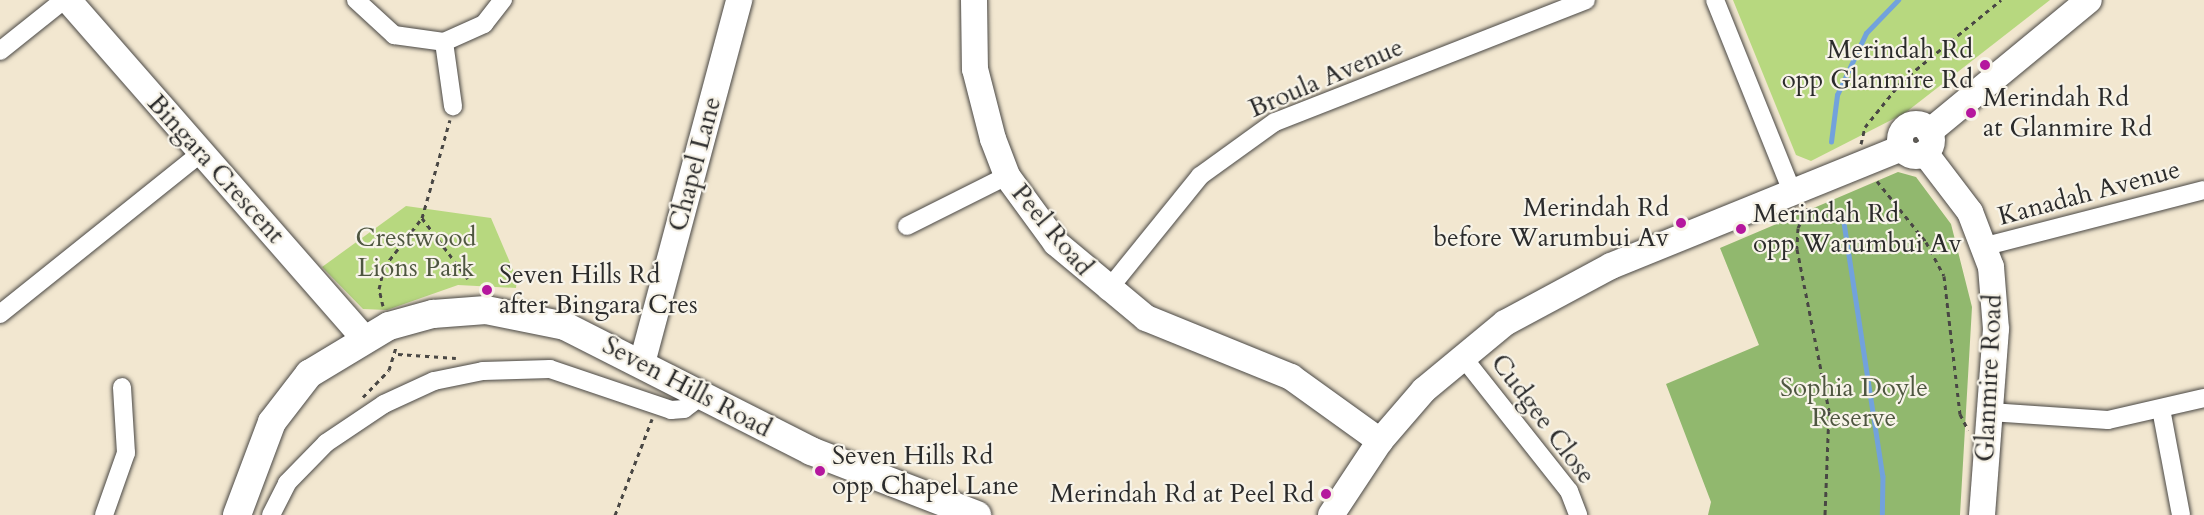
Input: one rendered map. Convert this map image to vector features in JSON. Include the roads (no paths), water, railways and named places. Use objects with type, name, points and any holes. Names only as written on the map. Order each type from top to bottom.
[{"type":"main road","name":"Seven Hills Road","points":[[237,515],[262,443],[282,406],[309,375],[363,338],[433,314],[512,312],[565,326],[642,363],[701,396],[811,451],[977,515]]},
{"type":"street","points":[[0,51],[66,0]]},
{"type":"street","name":"Bingara Crescent","points":[[66,0],[363,338]]},
{"type":"street","points":[[356,0],[394,35],[444,42],[484,24],[503,0]]},
{"type":"street","name":"Chapel Lane","points":[[642,363],[739,0]]},
{"type":"street","name":"Peel Road","points":[[974,0],[975,69],[1007,176],[1056,243],[1107,291],[1146,318],[1291,377],[1380,441]]},
{"type":"street","name":"Broula Avenue","points":[[1107,291],[1200,176],[1275,122],[1586,0]]},
{"type":"street","points":[[1715,0],[1792,192]]},
{"type":"street","points":[[1330,515],[1380,441],[1462,356],[1583,278],[1792,192],[1871,176],[1918,144],[2089,0]]},
{"type":"street","points":[[444,42],[453,106]]},
{"type":"street","name":"Glanmire Road","points":[[1918,144],[1961,199],[1986,246],[1996,308],[1982,515]]},
{"type":"street","points":[[0,314],[201,153]]},
{"type":"street","points":[[907,225],[1007,176]]},
{"type":"street","name":"Kanadah Avenue","points":[[1986,246],[2204,190]]},
{"type":"street","name":"Cudgee Close","points":[[1462,356],[1569,491],[1578,515]]},
{"type":"street","points":[[271,515],[287,483],[326,443],[384,404],[434,381],[483,370],[550,369],[670,410],[684,409],[701,396]]},
{"type":"street","points":[[104,515],[126,453],[122,387]]},
{"type":"street","points":[[1990,412],[2092,421],[2161,409],[2204,398]]},
{"type":"street","points":[[2161,409],[2181,515]]},
{"type":"waterway","points":[[1831,142],[1837,95],[1866,33],[1898,0]]},
{"type":"waterway","points":[[1843,216],[1883,476],[1882,515]]},
{"type":"place","name":"Merindah Rd opp Glanmire Rd","points":[[1985,65]]},
{"type":"place","name":"Merindah Rd at Glanmire Rd","points":[[1971,113]]},
{"type":"place","name":"Merindah Rd before Warumbui Av","points":[[1681,223]]},
{"type":"place","name":"Merindah Rd opp Warumbui Av","points":[[1741,229]]},
{"type":"place","name":"Seven Hills Rd after Bingara Cres","points":[[487,290]]},
{"type":"place","name":"Seven Hills Rd opp Chapel Lane","points":[[820,471]]},
{"type":"place","name":"Merindah Rd at Peel Rd","points":[[1326,494]]},
{"type":"park label","name":"Crestwood Lions Park","points":[[416,253]]},
{"type":"park label","name":"Sophia Doyle Reserve","points":[[1854,403]]}]
